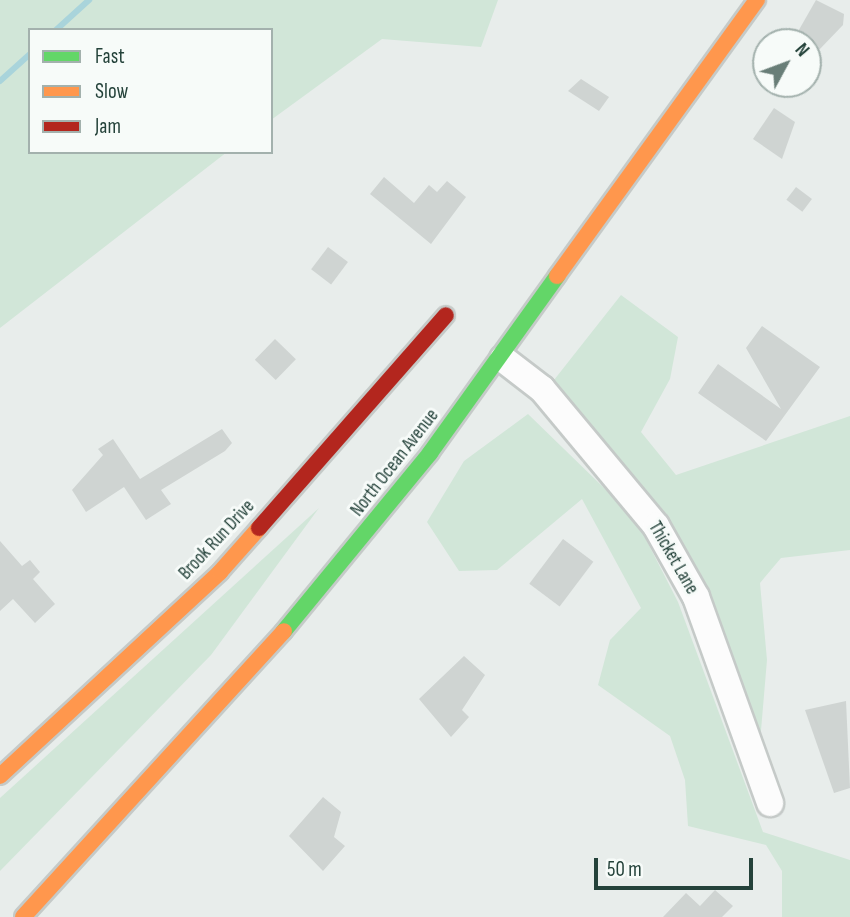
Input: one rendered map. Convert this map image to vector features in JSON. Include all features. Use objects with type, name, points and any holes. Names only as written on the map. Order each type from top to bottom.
[{"type":"main road","name":"North Ocean Avenue","points":[[23,917],[269,649],[503,359],[757,0]]},
{"type":"main road","name":"Brook Run Drive","points":[[0,776],[220,572],[446,315]]},
{"type":"street","name":"Thicket Lane","points":[[503,359],[551,399],[656,526],[696,597],[770,803]]},
{"type":"green space","points":[[0,0],[498,0],[481,47],[382,39],[273,119],[273,28],[28,28],[28,154],[224,154],[0,328]]},
{"type":"green space","points":[[621,295],[678,337],[670,379],[641,432],[676,475],[850,416],[850,550],[781,558],[760,583],[767,660],[760,742],[682,541],[554,380]]},
{"type":"green space","points":[[528,414],[635,518],[678,602],[763,832],[850,860],[850,917],[782,917],[782,871],[766,845],[688,826],[685,780],[670,736],[598,685],[610,640],[641,608],[582,499],[497,570],[459,571],[427,522],[464,461]]},
{"type":"green space","points":[[319,508],[211,655],[0,871],[0,798]]},
{"type":"building","points":[[816,0],[844,14],[843,25],[822,47],[822,28],[800,28]]},
{"type":"building","points":[[581,79],[609,97],[599,111],[568,91]]},
{"type":"building","points":[[774,108],[795,122],[782,159],[753,139]]},
{"type":"building","points":[[384,177],[414,203],[429,185],[437,192],[447,181],[466,197],[431,244],[370,194]]},
{"type":"building","points":[[796,187],[812,199],[802,212],[786,200]]},
{"type":"building","points":[[328,247],[348,262],[331,284],[311,269]]},
{"type":"building","points":[[762,326],[820,367],[766,441],[698,393],[718,364],[781,409],[746,348]]},
{"type":"building","points":[[275,339],[296,359],[276,380],[255,360]]},
{"type":"building","points":[[222,429],[232,443],[225,451],[161,490],[171,504],[146,520],[124,487],[86,512],[72,490],[103,455],[98,449],[113,439],[140,479]]},
{"type":"building","points":[[563,539],[593,562],[560,607],[529,584]]},
{"type":"building","points":[[0,541],[22,566],[30,560],[40,572],[33,579],[55,604],[35,623],[13,599],[0,611]]},
{"type":"building","points":[[464,656],[485,675],[462,710],[469,717],[451,737],[419,699]]},
{"type":"building","points":[[846,701],[850,788],[834,793],[805,710]]},
{"type":"building","points":[[323,797],[341,812],[334,837],[345,846],[323,871],[289,836]]},
{"type":"building","points":[[715,890],[733,906],[722,917],[663,917],[686,893],[700,906]]},
{"type":"waterway","points":[[58,28],[89,0]]},
{"type":"waterway","points":[[0,81],[28,56]]},
{"type":"traffic: fast","points":[[284,631],[430,453],[557,276]]},
{"type":"traffic: slow","points":[[557,276],[757,0]]},
{"type":"traffic: slow","points":[[0,776],[220,572],[259,528]]},
{"type":"traffic: slow","points":[[23,917],[284,631]]},
{"type":"traffic: jam","points":[[259,528],[446,315]]}]
